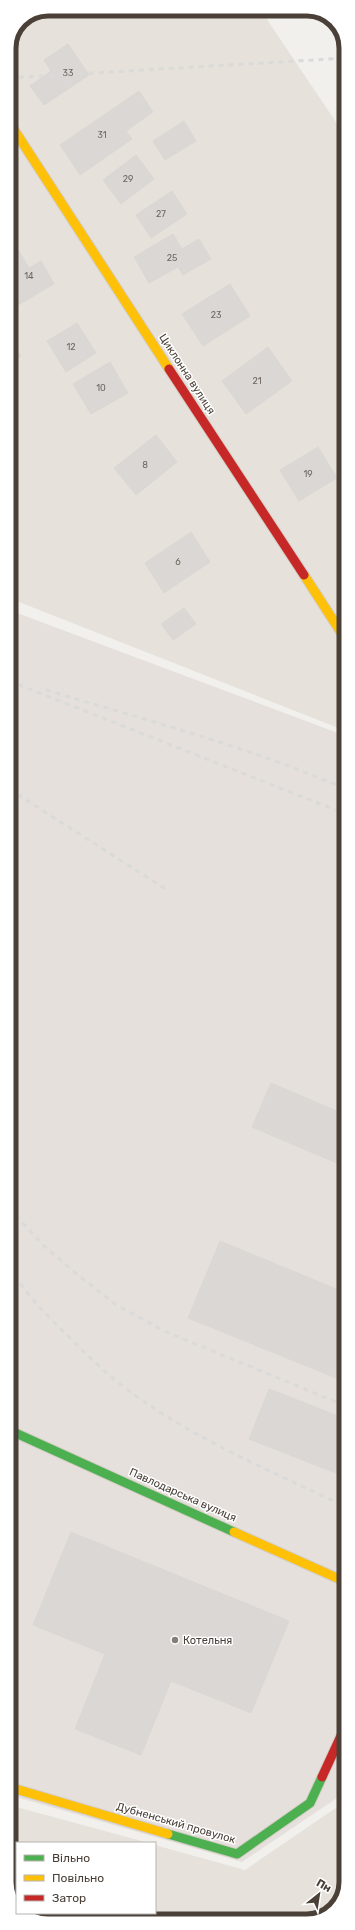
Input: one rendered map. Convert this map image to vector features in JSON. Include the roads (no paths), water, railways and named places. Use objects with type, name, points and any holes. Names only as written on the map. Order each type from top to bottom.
[{"type":"street","name":"Циклонна вулиця","points":[[16,133],[339,629]]},
{"type":"street","name":"Павлодарська вулиця","points":[[16,1433],[339,1579]]},
{"type":"street","name":"Дубненський провулок","points":[[16,1789],[237,1854],[310,1803],[339,1740]]},
{"type":"railway","points":[[16,78],[339,58]]},
{"type":"railway","points":[[16,684],[339,811]]},
{"type":"railway","points":[[46,690],[235,747],[339,786]]},
{"type":"railway","points":[[16,793],[167,890]]},
{"type":"railway","points":[[16,1216],[44,1246],[115,1304],[164,1331],[339,1403]]},
{"type":"railway","points":[[16,1278],[44,1312],[88,1356],[109,1375],[149,1405],[232,1453],[339,1504]]},
{"type":"place","name":"Котельня","points":[[175,1640]]}]
